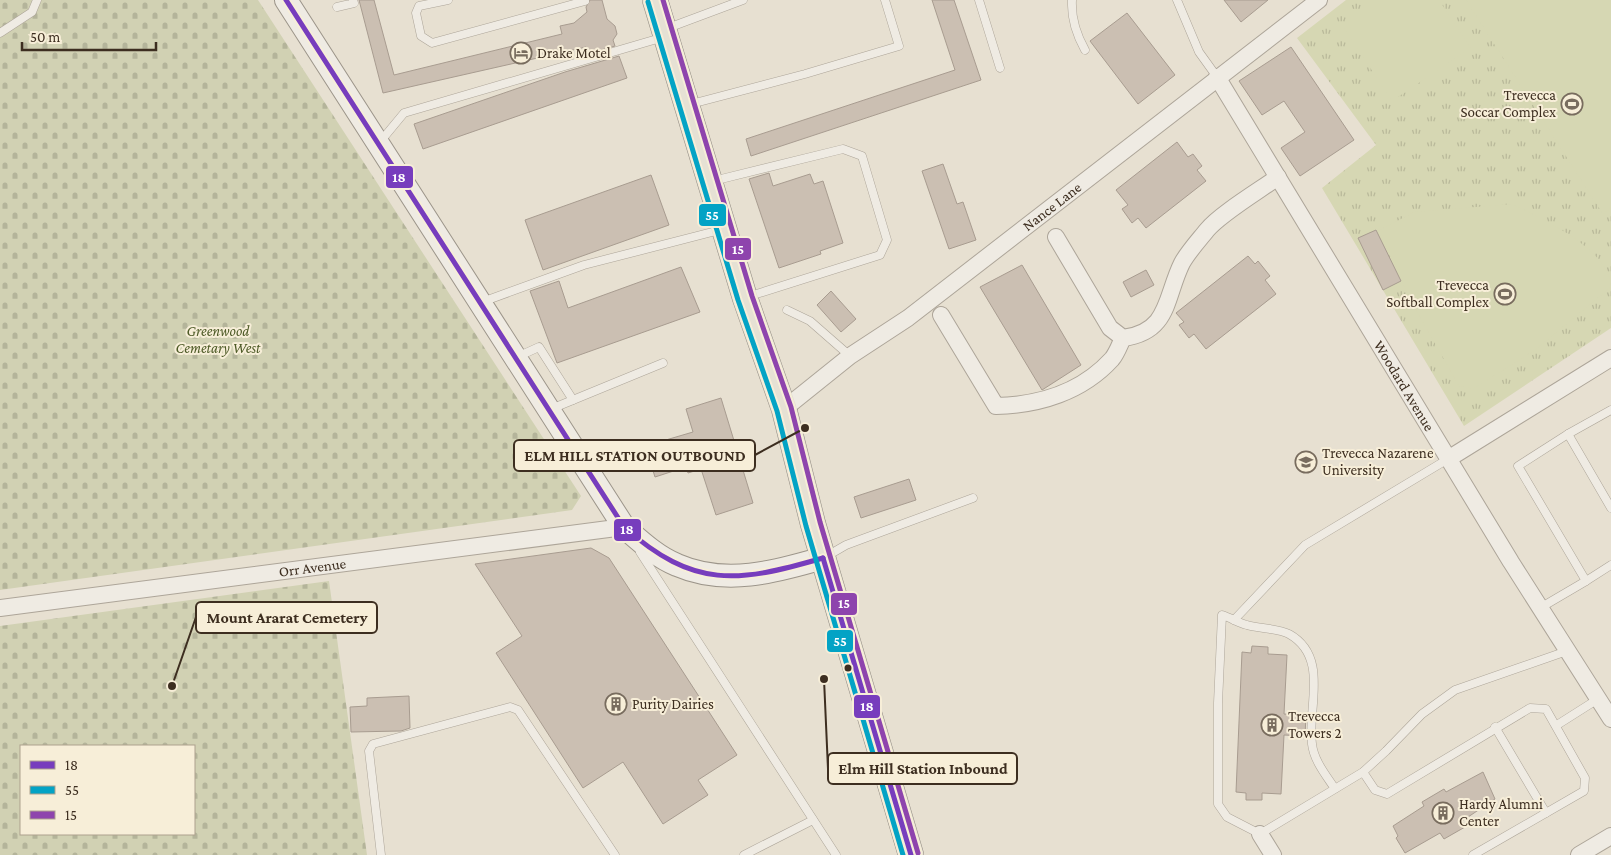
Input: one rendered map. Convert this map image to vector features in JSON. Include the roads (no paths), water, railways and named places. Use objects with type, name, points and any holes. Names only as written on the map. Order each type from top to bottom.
[{"type":"main road","points":[[286,0],[624,527],[651,550],[677,565],[707,574],[734,577],[761,574],[823,558]]},
{"type":"main road","points":[[655,0],[745,298],[784,410],[823,558],[911,855]]},
{"type":"street","name":"Nance Lane","points":[[784,410],[850,356],[908,318],[1217,77],[1319,0]]},
{"type":"street","name":"Woodard Avenue","points":[[1217,77],[1448,459],[1611,719]]},
{"type":"street","points":[[1056,237],[1110,328],[1123,338],[1137,336],[1155,326],[1169,301],[1182,263],[1209,227],[1278,177]]},
{"type":"street","points":[[941,315],[996,406],[1047,400],[1076,387],[1113,358],[1123,338]]},
{"type":"street","points":[[1448,459],[1611,358]]},
{"type":"street","name":"Orr Avenue","points":[[0,608],[624,527]]},
{"type":"street","points":[[1260,834],[1273,855]]},
{"type":"street","points":[[1579,855],[1611,836]]},
{"type":"lane","points":[[0,33],[32,12],[36,0]]},
{"type":"lane","points":[[338,7],[354,3],[353,0]]},
{"type":"lane","points":[[448,0],[420,6],[416,13],[420,36],[432,43],[579,2]]},
{"type":"lane","points":[[378,144],[404,113],[665,33],[743,0]]},
{"type":"lane","points":[[687,106],[899,46],[885,0]]},
{"type":"lane","points":[[979,0],[1000,68]]},
{"type":"lane","points":[[1072,0],[1071,14],[1085,50]]},
{"type":"lane","points":[[1177,0],[1200,52],[1217,77]]},
{"type":"lane","points":[[710,182],[843,149],[862,156],[887,240],[880,255],[745,298]]},
{"type":"lane","points":[[480,303],[584,264],[724,229]]},
{"type":"lane","points":[[787,310],[810,321],[850,356]]},
{"type":"lane","points":[[515,358],[539,347],[573,400]]},
{"type":"lane","points":[[549,410],[663,363]]},
{"type":"lane","points":[[1586,581],[1518,466],[1568,434],[1611,410]]},
{"type":"lane","points":[[1568,434],[1611,508]]},
{"type":"lane","points":[[1234,620],[1305,545],[1448,459]]},
{"type":"lane","points":[[823,558],[846,545],[973,498]]},
{"type":"lane","points":[[624,527],[836,855]]},
{"type":"lane","points":[[1540,608],[1611,565]]},
{"type":"lane","points":[[1335,789],[1317,760],[1312,744],[1314,678],[1310,657],[1302,644],[1288,633],[1248,626],[1222,615],[1218,704],[1218,804],[1227,817],[1260,834],[1335,789],[1363,772],[1422,714],[1455,690],[1567,651]]},
{"type":"lane","points":[[1556,726],[1598,699]]},
{"type":"lane","points":[[381,855],[368,751],[373,744],[510,707],[518,710],[615,855]]},
{"type":"lane","points":[[1363,772],[1375,790],[1387,794],[1495,727],[1530,708],[1546,709],[1585,778],[1584,791],[1473,855]]},
{"type":"lane","points":[[1495,727],[1546,813]]},
{"type":"lane","points":[[744,855],[813,820]]},
{"type":"place","name":"Drake Motel","points":[[521,53]]},
{"type":"place","name":"Trevecca Soccar Complex","points":[[1572,104]]},
{"type":"place","name":"Trevecca Softball Complex","points":[[1505,294]]},
{"type":"place","name":"ELM HILL STATION OUTBOUND","points":[[805,428]]},
{"type":"place","name":"Trevecca Nazarene University","points":[[1306,462]]},
{"type":"place","name":"Elm Hill Station Inbound","points":[[824,679]]},
{"type":"place","name":"Mount Ararat Cemetery","points":[[172,686]]},
{"type":"place","name":"Purity Dairies","points":[[616,704]]},
{"type":"place","name":"Trevecca Towers 2","points":[[1272,725]]},
{"type":"place","name":"Hardy Alumni Center","points":[[1443,813]]},
{"type":"park label","name":"Greenwood Cemetary West","points":[[218,340]]}]
